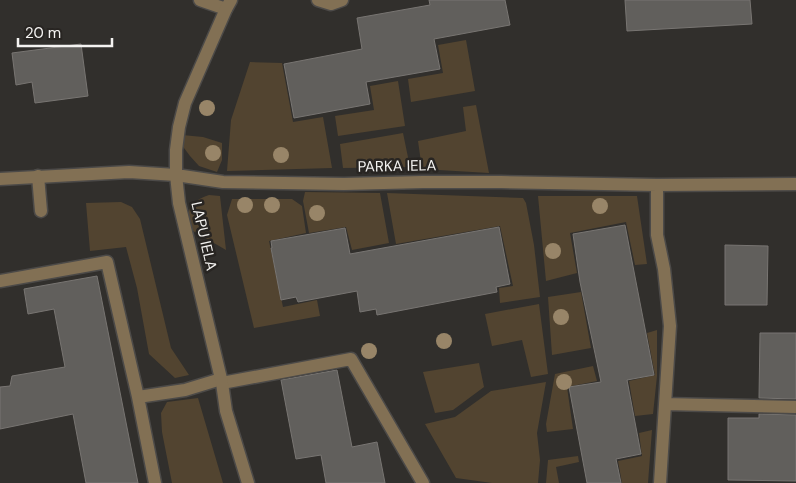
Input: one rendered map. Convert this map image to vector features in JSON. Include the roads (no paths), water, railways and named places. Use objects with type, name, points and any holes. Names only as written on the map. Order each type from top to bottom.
[{"type":"street","points":[[200,0],[228,5]]},
{"type":"street","points":[[318,0],[331,4],[342,0]]},
{"type":"street","name":"LAPU IELA","points":[[228,5],[185,104],[176,150],[176,175],[179,203],[221,381],[226,411],[248,483]]},
{"type":"street","name":"PARKA IELA","points":[[0,179],[129,172],[176,175],[223,182],[344,184],[423,182],[657,185],[796,184]]},
{"type":"street","points":[[38,176],[41,212]]},
{"type":"street","points":[[657,185],[657,235],[664,269],[670,326],[660,483]]},
{"type":"street","points":[[0,281],[107,262],[138,397],[155,483]]},
{"type":"street","points":[[138,397],[351,359],[424,483]]},
{"type":"street","points":[[665,404],[796,407]]}]
